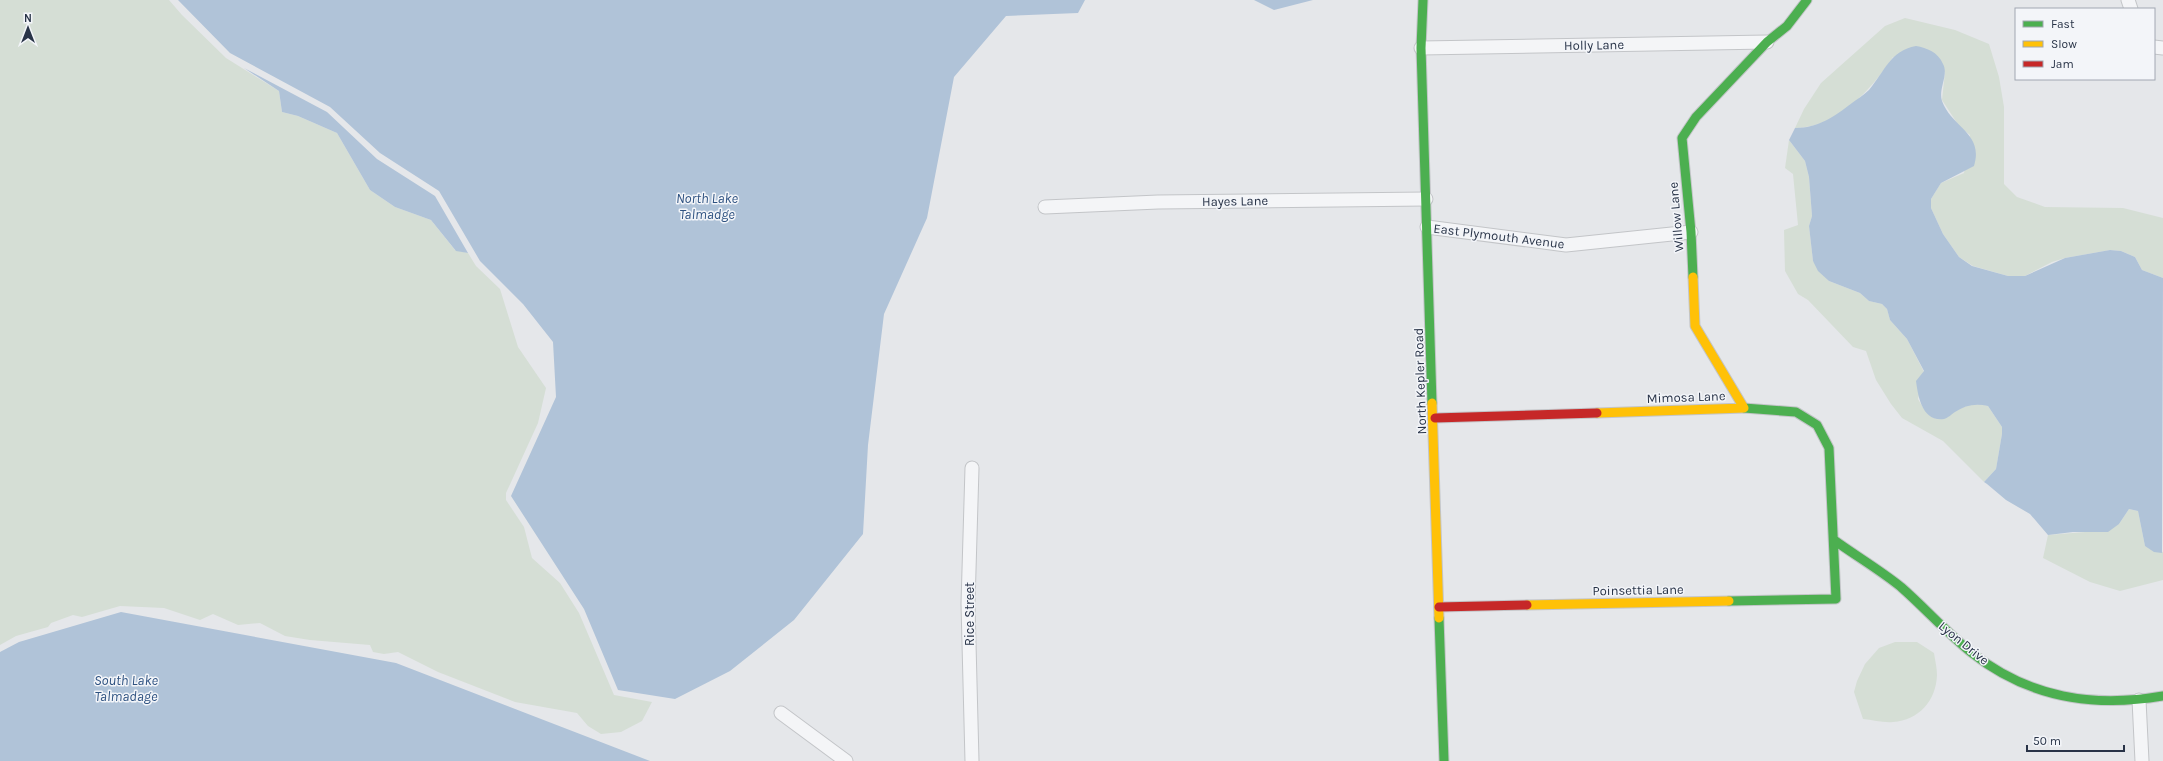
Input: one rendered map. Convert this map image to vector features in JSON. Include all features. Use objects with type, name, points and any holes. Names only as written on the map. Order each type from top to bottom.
[{"type":"street","name":"North Kepler Road","points":[[1423,0],[1421,48],[1444,761]]},
{"type":"street","name":"Willow Lane","points":[[1744,408],[1695,326],[1691,232],[1682,138],[1696,117],[1767,42],[1787,26],[1807,0]]},
{"type":"street","name":"Holly Lane","points":[[1421,48],[1767,42]]},
{"type":"street","name":"Hayes Lane","points":[[1045,207],[1158,202],[1426,199]]},
{"type":"street","name":"East Plymouth Avenue","points":[[1427,227],[1566,245],[1691,232]]},
{"type":"street","name":"Mimosa Lane","points":[[1434,418],[1744,408],[1796,412],[1817,425],[1829,448],[1836,599]]},
{"type":"street","name":"Rice Street","points":[[972,468],[968,604],[972,761]]},
{"type":"street","name":"Lyon Drive","points":[[1834,540],[1900,587],[1972,653],[2014,681],[2043,692],[2112,702],[2163,696]]},
{"type":"street","name":"Poinsettia Lane","points":[[1440,607],[1836,599]]},
{"type":"street","points":[[2139,700],[2142,761]]},
{"type":"street","points":[[781,713],[846,761]]},
{"type":"shaded area","points":[[0,0],[169,0],[182,15],[226,58],[279,91],[282,112],[298,116],[337,133],[370,190],[395,207],[431,220],[455,250],[468,253],[476,266],[500,289],[518,347],[546,388],[538,423],[506,493],[506,500],[524,527],[532,558],[560,583],[579,613],[614,695],[652,702],[642,721],[621,732],[601,734],[588,726],[577,713],[515,702],[438,672],[398,652],[384,654],[373,652],[370,645],[310,640],[285,636],[260,623],[238,625],[213,614],[200,620],[164,608],[120,606],[82,617],[73,615],[51,623],[48,627],[16,636],[0,645]]},
{"type":"shaded area","points":[[1905,18],[1955,30],[1989,44],[1999,77],[2004,107],[2004,184],[2017,197],[2045,207],[2123,208],[2163,218],[2163,278],[2142,270],[2135,257],[2121,251],[2110,250],[2065,258],[2052,262],[2025,276],[2008,276],[1973,266],[1959,257],[1943,234],[1931,208],[1931,199],[1941,183],[1964,173],[1970,135],[1959,126],[1942,100],[1945,72],[1893,57],[1874,82],[1852,105],[1825,122],[1795,128],[1804,109],[1821,83],[1885,26]]},
{"type":"shaded area","points":[[1789,140],[1805,161],[1809,177],[1812,216],[1809,226],[1813,261],[1829,281],[1860,293],[1869,301],[1882,304],[1887,309],[1890,320],[1907,339],[1924,372],[1918,399],[1925,411],[1932,417],[1938,419],[1966,406],[1980,404],[1988,406],[2002,427],[1996,469],[1984,482],[1943,441],[1902,418],[1876,380],[1866,351],[1853,347],[1808,300],[1798,294],[1785,271],[1784,230],[1798,225],[1793,174],[1785,168]]},
{"type":"shaded area","points":[[2129,509],[2138,511],[2145,546],[2163,552],[2163,580],[2120,591],[2090,582],[2043,558],[2048,535],[2085,532],[2119,524]]},
{"type":"shaded area","points":[[1895,642],[1917,642],[1934,653],[1937,675],[1933,693],[1924,708],[1911,717],[1890,722],[1863,719],[1854,692],[1857,681],[1865,664],[1879,648]]},
{"type":"water","name":"North Lake Talmadge","points":[[178,0],[1085,0],[1078,13],[1006,16],[954,77],[927,218],[884,314],[868,445],[863,534],[794,620],[730,671],[675,699],[618,690],[584,609],[511,496],[556,397],[553,342],[523,304],[480,261],[439,191],[380,153],[330,107],[230,53]]},
{"type":"water","points":[[1254,0],[1313,0],[1274,10]]},
{"type":"water","points":[[1916,46],[1932,51],[1941,60],[1945,68],[1941,92],[1942,101],[1953,118],[1966,131],[1975,146],[1976,155],[1974,166],[1941,183],[1931,199],[1931,208],[1943,234],[1959,257],[1972,266],[2008,276],[2025,276],[2065,258],[2110,250],[2121,251],[2135,257],[2142,270],[2163,278],[2162,553],[2154,552],[2145,546],[2138,511],[2129,509],[2119,524],[2108,532],[2073,532],[2048,535],[2030,514],[2006,500],[1984,482],[1996,469],[2002,434],[2002,427],[1988,406],[1967,406],[1944,419],[1937,419],[1926,412],[1922,407],[1916,381],[1924,371],[1907,339],[1890,320],[1887,309],[1882,304],[1869,301],[1860,293],[1829,281],[1818,271],[1813,261],[1809,226],[1812,216],[1809,177],[1805,161],[1789,140],[1795,128],[1803,128],[1818,124],[1839,113],[1869,90],[1894,57],[1900,52]]},
{"type":"water","points":[[244,68],[327,112],[377,159],[435,196],[468,253],[456,251],[431,220],[395,207],[370,190],[337,133],[298,116],[282,112],[279,91]]},
{"type":"water","name":"South Lake Talmadage","points":[[121,612],[396,663],[650,761],[0,761],[0,652],[19,642]]},
{"type":"traffic: fast","points":[[1423,0],[1421,48],[1432,403]]},
{"type":"traffic: fast","points":[[1693,277],[1691,232],[1682,138],[1696,117],[1767,42],[1787,26],[1807,0]]},
{"type":"traffic: fast","points":[[1729,601],[1836,599],[1829,448],[1817,425],[1796,412],[1744,408]]},
{"type":"traffic: fast","points":[[1834,540],[1901,587],[1972,653],[1994,668],[2016,680],[2039,690],[2087,700],[2112,701],[2163,696]]},
{"type":"traffic: fast","points":[[1439,618],[1444,761]]},
{"type":"traffic: slow","points":[[1693,277],[1695,326],[1744,408]]},
{"type":"traffic: slow","points":[[1432,403],[1439,618]]},
{"type":"traffic: slow","points":[[1597,413],[1744,408]]},
{"type":"traffic: slow","points":[[1527,605],[1729,601]]},
{"type":"traffic: jam","points":[[1435,418],[1597,413]]},
{"type":"traffic: jam","points":[[1439,607],[1527,605]]}]
